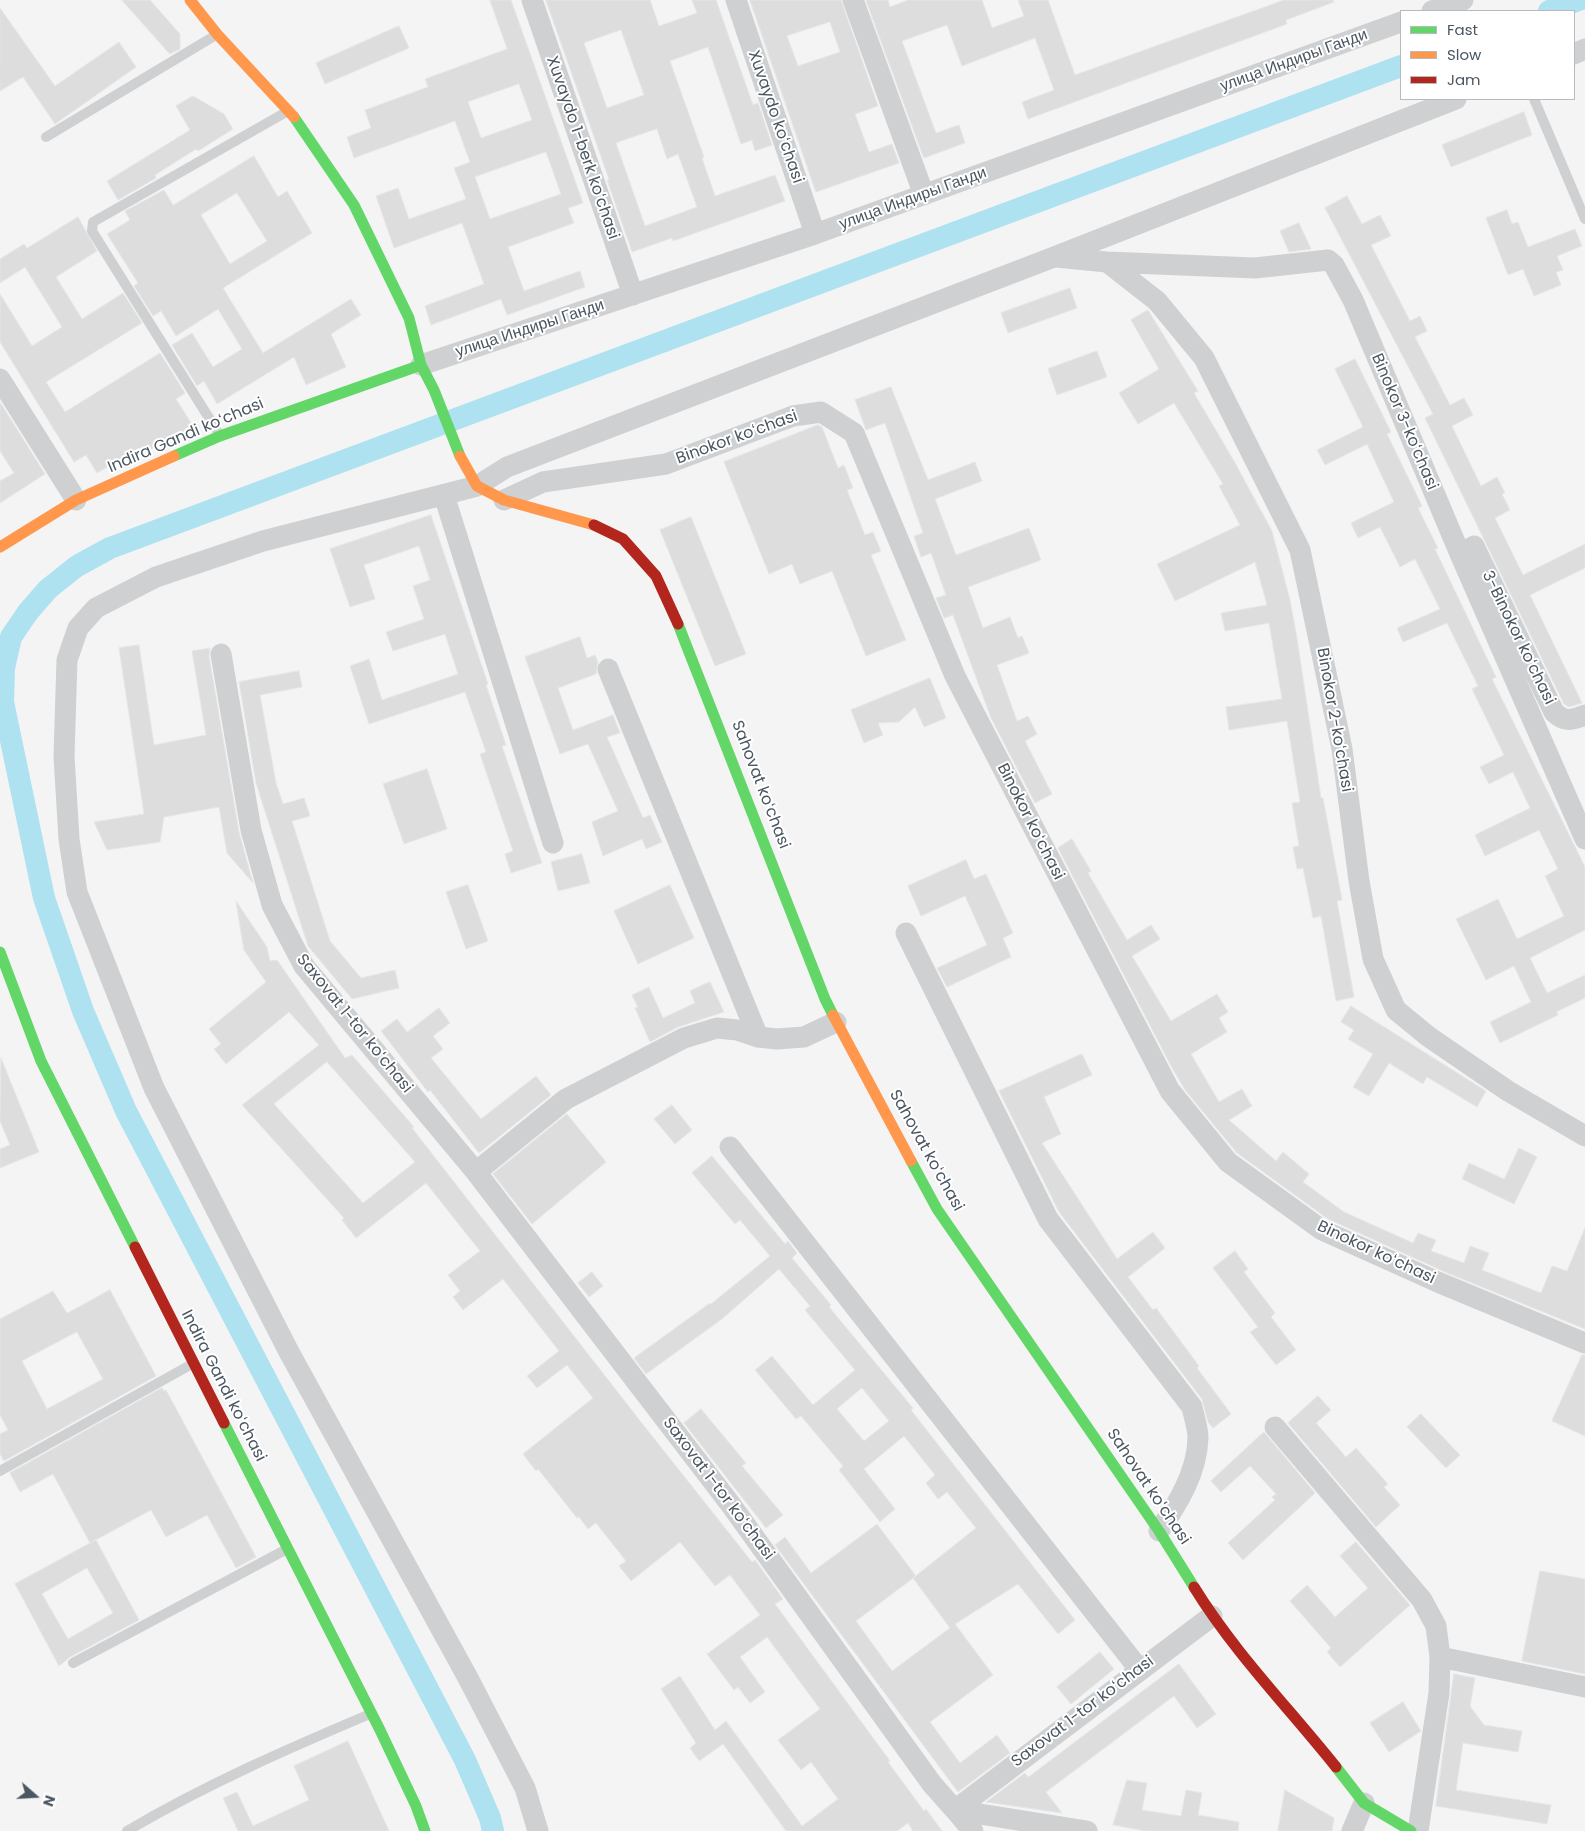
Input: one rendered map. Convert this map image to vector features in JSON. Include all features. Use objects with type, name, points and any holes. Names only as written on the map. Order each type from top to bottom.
[{"type":"street","points":[[190,0],[217,34],[289,110],[354,205],[409,318],[421,365],[434,390],[459,456],[477,486]]},
{"type":"street","name":"Xuvaydo 1-berk koʻchasi","points":[[532,0],[633,295]]},
{"type":"street","name":"Xuvaydo koʻchasi","points":[[736,0],[815,234]]},
{"type":"street","points":[[853,0],[924,195]]},
{"type":"street","points":[[1435,10],[1462,0]]},
{"type":"street","name":"улица Индиры Ганди","points":[[421,365],[815,234],[1400,22]]},
{"type":"street","points":[[538,1831],[525,1788],[477,1695],[289,1352],[154,1088],[78,892],[69,839],[64,756],[67,660],[78,628],[96,608],[156,577],[263,541],[477,486],[507,467],[1054,257],[1453,100]]},
{"type":"street","name":"Binokor 3-koʻchasi","points":[[1054,257],[1107,262],[1255,268],[1328,260],[1334,265],[1353,300],[1460,554],[1585,839]]},
{"type":"street","name":"Binokor 2-koʻchasi","points":[[1107,262],[1157,301],[1204,358],[1300,550],[1342,749],[1359,881],[1373,959],[1396,1010],[1429,1038],[1500,1085],[1585,1136]]},
{"type":"street","name":"Indira Gandi koʻchasi","points":[[0,547],[76,500],[220,436],[421,365]]},
{"type":"street","points":[[0,379],[76,500]]},
{"type":"street","name":"Binokor koʻchasi","points":[[504,500],[543,482],[666,464],[763,429],[793,416],[821,412],[854,434],[955,676],[1170,1091],[1228,1162],[1322,1230],[1440,1284],[1585,1343]]},
{"type":"street","name":"Sahovat koʻchasi","points":[[477,486],[504,500],[589,522],[623,539],[656,576],[690,650],[825,999],[937,1209],[1159,1531],[1212,1616],[1364,1803],[1411,1831]]},
{"type":"street","points":[[444,495],[553,843]]},
{"type":"street","name":"3-Binokor koʻchasi","points":[[1460,554],[1474,546],[1554,712],[1562,720],[1569,720],[1585,714]]},
{"type":"street","name":"Saxovat 1-tor koʻchasi","points":[[221,654],[251,830],[272,905],[288,940],[304,966],[476,1172],[725,1497],[932,1784],[955,1810],[1139,1668],[1212,1616]]},
{"type":"street","points":[[608,669],[758,1037]]},
{"type":"street","points":[[906,934],[1048,1220],[1192,1407],[1198,1436],[1195,1465],[1176,1506],[1159,1531]]},
{"type":"street","name":"Indira Gandi koʻchasi","points":[[0,952],[5,970],[42,1061],[371,1714],[416,1806],[425,1831]]},
{"type":"street","points":[[476,1172],[566,1099],[684,1038],[717,1028],[737,1030],[758,1037],[777,1039],[804,1037],[836,1022]]},
{"type":"street","points":[[730,1146],[1139,1668]]},
{"type":"street","points":[[1274,1427],[1422,1600],[1436,1626],[1440,1657],[1439,1693],[1418,1831]]},
{"type":"street","points":[[1440,1657],[1585,1687]]},
{"type":"street","points":[[1352,1831],[1364,1803]]},
{"type":"street","points":[[955,1810],[973,1831]]},
{"type":"street","points":[[955,1810],[1086,1831]]},
{"type":"lane","points":[[46,137],[217,34]]},
{"type":"lane","points":[[1534,100],[1585,219]]},
{"type":"lane","points":[[220,436],[92,231],[93,222],[289,110]]},
{"type":"lane","points":[[0,1471],[193,1364]]},
{"type":"lane","points":[[73,1664],[287,1548]]},
{"type":"lane","points":[[127,1831],[172,1804],[277,1753],[371,1714]]},
{"type":"building","points":[[122,0],[150,0],[180,34],[180,49],[170,54]]},
{"type":"building","points":[[490,0],[511,0],[583,203],[568,208],[574,223],[508,247],[524,291],[580,271],[585,287],[507,315],[501,299],[431,325],[425,306],[484,284],[462,223],[394,248],[376,196],[398,188],[409,219],[466,199],[454,168],[470,162],[455,121],[354,158],[347,137],[371,128],[365,110],[428,87],[425,79],[507,49]],"holes":[[[519,84],[532,120],[481,138],[468,102]],[[546,152],[561,194],[490,219],[475,177]]]},
{"type":"building","points":[[546,0],[650,0],[659,26],[697,13],[692,0],[716,0],[753,105],[758,103],[772,145],[755,151],[752,140],[741,144],[708,47],[670,61],[704,157],[702,158],[715,196],[775,175],[785,201],[673,241],[672,238],[632,252],[607,180],[609,180]],"holes":[[[621,30],[644,95],[607,108],[584,43]],[[657,129],[667,159],[678,154],[697,207],[645,226],[616,143]]]},
{"type":"building","points":[[750,0],[841,0],[878,106],[855,114],[869,152],[892,144],[899,163],[816,192]],"holes":[[[830,22],[840,52],[798,66],[787,36]]]},
{"type":"building","points":[[866,0],[888,0],[890,7],[908,0],[982,0],[992,28],[1024,16],[1018,0],[1048,0],[1075,75],[1284,0],[1333,0],[1334,2],[1286,20],[1287,24],[1028,119],[1022,102],[1054,90],[1035,38],[962,66],[947,25],[902,41],[936,133],[959,125],[965,143],[924,158]]},
{"type":"building","points":[[0,8],[55,86],[119,42],[136,67],[55,124],[23,77],[0,91]]},
{"type":"building","points":[[399,26],[409,48],[325,84],[316,63]]},
{"type":"building","points":[[193,96],[224,114],[233,129],[198,151],[196,149],[155,175],[156,178],[118,200],[107,181],[190,130],[176,106]]},
{"type":"building","points":[[1524,112],[1532,135],[1451,167],[1442,145]]},
{"type":"building","points":[[254,156],[278,197],[287,191],[312,233],[223,288],[263,353],[351,299],[361,315],[331,334],[346,367],[306,385],[294,357],[217,404],[204,381],[197,386],[172,345],[192,333],[213,367],[242,349],[218,309],[176,336],[161,311],[153,316],[134,286],[138,283],[107,234],[130,220],[125,211],[164,190],[173,205]],"holes":[[[237,193],[267,241],[230,264],[201,215]]]},
{"type":"building","points":[[1347,196],[1362,224],[1380,215],[1391,236],[1371,245],[1410,321],[1420,316],[1427,331],[1415,337],[1450,405],[1464,398],[1473,415],[1452,426],[1481,486],[1497,477],[1505,493],[1502,494],[1510,510],[1495,518],[1523,575],[1585,544],[1585,568],[1530,595],[1582,703],[1569,707],[1564,704],[1425,418],[1433,414],[1325,208]]},
{"type":"building","points":[[1507,210],[1512,224],[1518,222],[1528,247],[1575,229],[1582,246],[1557,256],[1563,270],[1556,272],[1561,285],[1534,296],[1523,269],[1508,275],[1486,218]]},
{"type":"building","points":[[78,217],[97,251],[56,277],[82,319],[123,293],[142,323],[46,382],[65,412],[160,353],[185,393],[176,399],[193,426],[167,442],[143,453],[140,448],[97,473],[86,455],[74,462],[0,342],[0,294],[32,346],[62,327],[25,267],[0,283],[0,259],[24,244],[27,248]]},
{"type":"building","points":[[1299,223],[1311,249],[1289,252],[1280,231]]},
{"type":"building","points":[[1070,288],[1077,308],[1008,333],[1001,313]]},
{"type":"building","points":[[1148,310],[1198,391],[1194,393],[1272,531],[1290,600],[1297,638],[1321,798],[1323,798],[1342,900],[1337,901],[1354,997],[1336,1001],[1321,916],[1313,918],[1303,868],[1297,869],[1293,847],[1299,846],[1292,803],[1300,802],[1287,721],[1229,730],[1226,707],[1282,699],[1269,623],[1225,631],[1221,613],[1267,605],[1255,562],[1175,601],[1157,564],[1240,525],[1219,486],[1223,484],[1174,403],[1138,424],[1119,393],[1159,369],[1131,320]]},
{"type":"building","points":[[1097,351],[1107,377],[1057,395],[1048,369]]},
{"type":"building","points":[[1355,359],[1391,432],[1387,434],[1422,506],[1418,508],[1438,548],[1435,549],[1496,677],[1492,679],[1585,867],[1585,930],[1530,958],[1547,993],[1585,975],[1585,998],[1556,1012],[1558,1015],[1500,1043],[1490,1022],[1531,1002],[1514,966],[1486,980],[1456,919],[1498,899],[1517,939],[1564,916],[1545,876],[1558,869],[1539,830],[1485,856],[1475,835],[1530,808],[1513,772],[1489,784],[1480,767],[1504,755],[1472,689],[1478,686],[1447,623],[1403,642],[1397,628],[1440,609],[1415,559],[1400,567],[1380,527],[1358,538],[1351,523],[1394,502],[1367,444],[1325,465],[1317,450],[1363,427],[1335,369]]},
{"type":"building","points":[[891,387],[928,480],[975,462],[982,481],[935,499],[956,555],[1029,528],[1041,560],[968,587],[983,628],[1010,617],[1018,638],[1022,636],[1029,653],[997,665],[1017,721],[1028,716],[1037,734],[1025,741],[1052,794],[1035,803],[991,718],[953,615],[944,618],[936,598],[946,595],[931,553],[921,557],[914,536],[923,533],[885,423],[866,430],[855,400]]},
{"type":"building","points":[[0,402],[45,474],[0,503],[0,481],[14,473],[0,451]]},
{"type":"building","points":[[818,425],[822,427],[838,468],[844,465],[853,488],[847,490],[865,535],[873,532],[881,551],[871,555],[906,640],[866,656],[832,571],[800,584],[792,564],[769,574],[724,462]]},
{"type":"building","points":[[431,515],[488,684],[486,685],[506,745],[502,746],[542,863],[511,873],[505,854],[513,851],[480,754],[486,752],[465,692],[369,724],[350,666],[369,659],[382,700],[458,674],[445,634],[393,651],[386,632],[424,619],[413,586],[430,580],[419,546],[364,565],[375,599],[350,607],[330,549]]},
{"type":"building","points":[[691,517],[746,654],[715,666],[660,530]]},
{"type":"building","points":[[580,637],[587,658],[595,655],[598,662],[596,674],[558,688],[573,730],[613,715],[620,733],[607,737],[643,818],[650,815],[662,842],[646,849],[642,839],[603,856],[592,822],[618,811],[588,744],[560,754],[525,657]]},
{"type":"building","points":[[139,645],[154,745],[206,735],[192,651],[210,648],[209,656],[239,832],[253,883],[227,853],[219,807],[164,817],[160,842],[107,850],[94,822],[144,814],[119,648]]},
{"type":"building","points":[[299,671],[302,687],[260,695],[276,783],[283,804],[304,798],[310,816],[292,821],[330,941],[361,978],[395,970],[399,988],[352,999],[308,946],[256,783],[239,682]]},
{"type":"building","points":[[930,678],[946,718],[924,727],[915,707],[899,722],[878,723],[883,735],[864,743],[851,710]]},
{"type":"building","points":[[427,769],[447,829],[404,844],[383,784]]},
{"type":"building","points":[[1072,839],[1091,871],[1088,873],[1127,940],[1151,925],[1160,939],[1132,956],[1171,1021],[1217,994],[1228,1012],[1219,1018],[1227,1032],[1191,1054],[1219,1102],[1242,1089],[1252,1106],[1229,1120],[1276,1161],[1283,1152],[1309,1174],[1303,1182],[1344,1212],[1413,1243],[1418,1233],[1436,1240],[1431,1251],[1464,1263],[1470,1246],[1489,1253],[1482,1270],[1541,1293],[1552,1266],[1567,1271],[1585,1228],[1585,1329],[1445,1272],[1328,1219],[1237,1153],[1185,1090],[1171,1066],[1058,848]]},
{"type":"building","points":[[582,854],[590,883],[558,891],[551,862]]},
{"type":"building","points":[[966,860],[974,879],[986,874],[1013,933],[1003,938],[1011,957],[947,987],[937,968],[987,945],[965,896],[921,916],[908,886]]},
{"type":"building","points":[[468,885],[488,941],[466,949],[446,892]]},
{"type":"building","points":[[670,885],[694,938],[638,964],[614,911]]},
{"type":"building","points":[[236,901],[267,947],[270,961],[277,960],[345,1058],[352,1055],[414,1127],[412,1128],[641,1422],[752,1562],[755,1560],[783,1599],[775,1604],[890,1761],[888,1762],[924,1811],[926,1809],[942,1831],[913,1831],[908,1823],[897,1831],[786,1831],[723,1744],[699,1761],[690,1748],[696,1743],[661,1689],[680,1676],[715,1730],[726,1721],[802,1826],[838,1799],[811,1762],[801,1770],[778,1740],[820,1709],[767,1637],[740,1657],[765,1692],[750,1703],[738,1687],[734,1690],[707,1654],[760,1615],[730,1575],[715,1586],[680,1542],[631,1581],[619,1566],[626,1561],[596,1523],[588,1529],[538,1469],[536,1471],[523,1454],[593,1398],[567,1365],[537,1388],[527,1376],[559,1351],[503,1279],[463,1310],[453,1297],[460,1291],[448,1275],[480,1251],[426,1183],[356,1238],[342,1220],[344,1218],[242,1105],[319,1045],[289,1012],[226,1064],[214,1049],[221,1044],[209,1029],[266,982],[244,950]],"holes":[[[327,1062],[415,1162],[363,1203],[274,1104]]]},
{"type":"building","points":[[710,982],[724,1012],[678,1027],[650,1042],[635,1008],[638,1007],[632,995],[649,987],[663,1018],[695,1003],[690,991]]},
{"type":"building","points":[[1351,1006],[1486,1091],[1477,1107],[1427,1077],[1423,1084],[1389,1063],[1369,1096],[1353,1087],[1373,1054],[1348,1039],[1354,1030],[1341,1022]]},
{"type":"building","points":[[439,1008],[450,1023],[433,1036],[443,1049],[431,1058],[481,1119],[536,1076],[551,1095],[479,1153],[430,1090],[428,1092],[381,1031],[397,1019],[407,1032]]},
{"type":"building","points":[[1082,1054],[1092,1075],[1044,1097],[1061,1134],[1042,1143],[1117,1259],[1153,1232],[1165,1248],[1128,1277],[1153,1310],[1156,1308],[1199,1366],[1197,1368],[1231,1414],[1213,1428],[1208,1422],[1202,1399],[1059,1212],[999,1091]]},
{"type":"building","points":[[1,1058],[39,1152],[0,1168],[0,1149],[10,1145],[0,1121]]},
{"type":"building","points":[[672,1105],[692,1130],[675,1144],[654,1119]]},
{"type":"building","points":[[567,1114],[606,1162],[532,1224],[493,1174]]},
{"type":"building","points":[[1519,1148],[1537,1157],[1514,1204],[1462,1179],[1469,1163],[1504,1179]]},
{"type":"building","points":[[712,1156],[785,1244],[788,1241],[797,1253],[792,1258],[831,1305],[829,1307],[913,1408],[911,1410],[1075,1620],[1058,1634],[1018,1584],[955,1624],[993,1675],[930,1722],[960,1763],[997,1735],[1010,1753],[958,1792],[775,1545],[785,1537],[811,1573],[877,1524],[916,1576],[976,1528],[947,1492],[938,1499],[926,1483],[935,1475],[904,1436],[864,1469],[895,1509],[880,1522],[839,1470],[843,1466],[801,1416],[796,1419],[755,1370],[772,1356],[813,1405],[855,1370],[805,1310],[810,1306],[779,1269],[722,1319],[646,1374],[634,1358],[711,1304],[770,1256],[740,1220],[735,1224],[692,1173]],"holes":[[[862,1388],[889,1421],[864,1441],[837,1409]],[[913,1578],[950,1628],[892,1671],[856,1621]]]},
{"type":"building","points":[[1235,1251],[1248,1269],[1244,1272],[1275,1313],[1271,1317],[1296,1350],[1276,1365],[1250,1332],[1258,1327],[1213,1268]]},
{"type":"building","points":[[592,1272],[603,1286],[589,1297],[578,1283]]},
{"type":"building","points":[[110,1290],[156,1376],[4,1461],[0,1454],[0,1434],[8,1430],[0,1415],[0,1319],[53,1291],[67,1313]],"holes":[[[77,1332],[103,1379],[47,1409],[22,1361]]]},
{"type":"building","points":[[1582,1355],[1585,1355],[1585,1436],[1552,1421]]},
{"type":"building","points":[[162,1388],[164,1391],[166,1390],[256,1557],[236,1568],[207,1515],[166,1537],[151,1510],[90,1543],[53,1474],[20,1492],[10,1473]]},
{"type":"building","points":[[1318,1396],[1331,1410],[1316,1423],[1346,1457],[1356,1448],[1388,1484],[1384,1487],[1400,1505],[1376,1527],[1288,1423]]},
{"type":"building","points":[[701,1409],[746,1463],[742,1466],[783,1515],[766,1528],[684,1423]]},
{"type":"building","points":[[1421,1414],[1460,1455],[1446,1468],[1407,1427]]},
{"type":"building","points":[[1264,1432],[1315,1493],[1243,1560],[1228,1543],[1275,1500],[1272,1497],[1276,1494],[1250,1466],[1221,1492],[1211,1481]]},
{"type":"building","points":[[96,1540],[139,1620],[70,1657],[59,1666],[15,1584]],"holes":[[[87,1568],[113,1613],[68,1639],[42,1594]]]},
{"type":"building","points":[[1356,1542],[1410,1605],[1340,1667],[1327,1652],[1331,1648],[1290,1601],[1307,1585],[1335,1617],[1368,1588],[1340,1556]]},
{"type":"building","points":[[1540,1571],[1585,1579],[1585,1674],[1522,1661]]},
{"type":"building","points":[[1100,1652],[1114,1669],[1071,1704],[1057,1687]]},
{"type":"building","points":[[1179,1664],[1216,1714],[1197,1728],[1174,1696],[1046,1792],[1062,1813],[986,1802],[1025,1773],[1028,1777]]},
{"type":"building","points":[[1454,1674],[1475,1678],[1470,1706],[1484,1725],[1522,1731],[1518,1752],[1463,1743],[1456,1790],[1551,1805],[1547,1824],[1436,1806]]},
{"type":"building","points":[[1403,1702],[1421,1731],[1389,1752],[1370,1723]]},
{"type":"building","points":[[348,1741],[389,1831],[238,1831],[223,1798],[237,1792],[253,1826],[309,1800],[294,1766]]},
{"type":"building","points":[[1127,1780],[1147,1783],[1142,1810],[1181,1816],[1186,1790],[1202,1793],[1198,1815],[1239,1822],[1238,1831],[1146,1831],[1113,1825]]},
{"type":"building","points":[[1285,1790],[1334,1818],[1332,1831],[1278,1831]]},
{"type":"waterway","points":[[1552,10],[1579,0]]},
{"type":"waterway","points":[[493,1831],[490,1818],[465,1760],[126,1111],[83,1011],[44,898],[3,702],[4,668],[11,637],[28,612],[48,589],[77,566],[110,548],[1400,66]]},
{"type":"traffic: fast","points":[[294,117],[354,205],[409,318],[421,365],[434,390],[460,456]]},
{"type":"traffic: fast","points":[[174,456],[220,436],[421,365]]},
{"type":"traffic: fast","points":[[678,624],[825,999],[833,1015]]},
{"type":"traffic: fast","points":[[0,952],[41,1061],[135,1247]]},
{"type":"traffic: fast","points":[[911,1161],[937,1209],[1159,1531],[1194,1587]]},
{"type":"traffic: fast","points":[[224,1423],[380,1730],[416,1806],[425,1831]]},
{"type":"traffic: fast","points":[[1336,1767],[1364,1803],[1411,1831]]},
{"type":"traffic: slow","points":[[190,0],[217,34],[294,117]]},
{"type":"traffic: slow","points":[[0,547],[76,500],[174,456]]},
{"type":"traffic: slow","points":[[460,456],[477,486],[504,500],[594,525]]},
{"type":"traffic: slow","points":[[833,1015],[911,1161]]},
{"type":"traffic: jam","points":[[594,525],[623,539],[656,576],[678,624]]},
{"type":"traffic: jam","points":[[135,1247],[224,1423]]},
{"type":"traffic: jam","points":[[1194,1587],[1244,1657],[1336,1767]]}]
